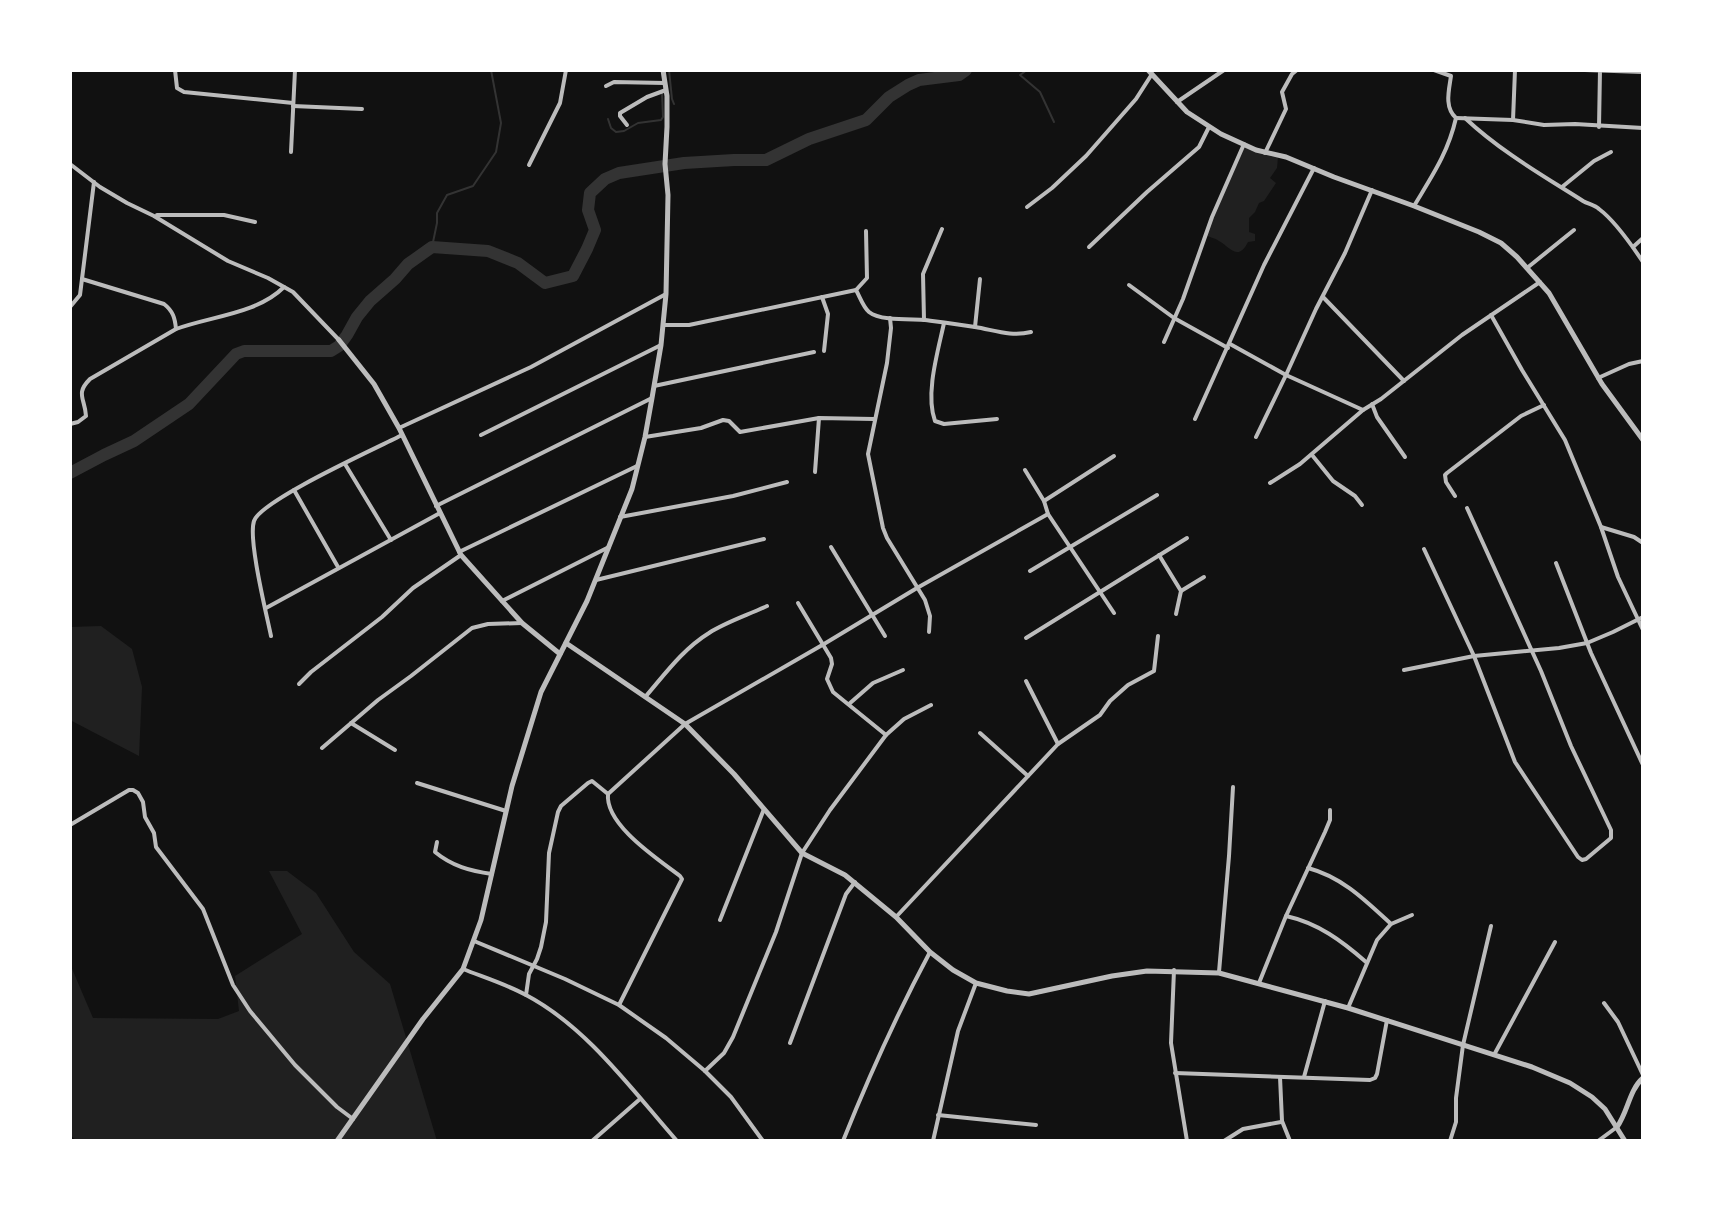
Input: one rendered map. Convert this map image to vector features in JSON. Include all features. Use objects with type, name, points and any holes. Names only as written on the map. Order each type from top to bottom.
[{"type":"street","points":[[175,70],[177,88],[184,92],[362,109]]},
{"type":"street","points":[[291,152],[295,70]]},
{"type":"street","points":[[529,165],[560,103],[566,70]]},
{"type":"street","points":[[337,1141],[423,1019],[463,969],[488,896],[506,811],[541,692],[596,580],[632,489],[652,398],[666,294],[668,195],[663,70]]},
{"type":"street","points":[[808,70],[828,70]]},
{"type":"street","points":[[1177,102],[1224,70]]},
{"type":"street","points":[[1265,153],[1286,109],[1282,92],[1297,70]]},
{"type":"street","points":[[1434,70],[1452,73],[1448,106],[1456,118],[1643,128]]},
{"type":"street","points":[[1513,120],[1515,70]]},
{"type":"street","points":[[1585,70],[1643,72]]},
{"type":"street","points":[[1599,127],[1600,71]]},
{"type":"street","points":[[1027,207],[1063,179],[1095,147],[1136,99],[1150,72],[1187,112],[1209,127],[1265,153],[1286,157],[1501,243],[1554,299],[1598,378],[1643,440]]},
{"type":"street","points":[[606,86],[614,82],[665,83]]},
{"type":"street","points":[[627,125],[620,113],[666,90]]},
{"type":"street","points":[[1414,206],[1442,160],[1456,118]]},
{"type":"street","points":[[1465,118],[1501,149],[1600,209],[1643,262]]},
{"type":"street","points":[[1089,247],[1199,147],[1209,127]]},
{"type":"street","points":[[1164,342],[1244,144]]},
{"type":"street","points":[[1562,187],[1594,161],[1611,152]]},
{"type":"street","points":[[70,164],[127,203],[228,261],[285,287],[306,304],[374,384],[399,428],[460,554],[522,623],[560,654]]},
{"type":"street","points":[[1195,419],[1264,265],[1314,168]]},
{"type":"street","points":[[70,307],[80,295],[94,182]]},
{"type":"street","points":[[1256,437],[1372,190]]},
{"type":"street","points":[[154,216],[224,215],[255,222]]},
{"type":"street","points":[[924,320],[923,274],[942,229]]},
{"type":"street","points":[[1527,268],[1574,230]]},
{"type":"street","points":[[663,325],[689,325],[856,290],[867,278],[866,231]]},
{"type":"street","points":[[1633,247],[1643,238]]},
{"type":"street","points":[[82,279],[164,304],[174,317],[176,329]]},
{"type":"street","points":[[975,327],[980,279]]},
{"type":"street","points":[[1270,483],[1312,455],[1363,410],[1462,335],[1540,282]]},
{"type":"street","points":[[1129,285],[1174,318],[1363,410]]},
{"type":"street","points":[[70,424],[86,416],[81,394],[90,379],[176,329],[269,300],[285,287]]},
{"type":"street","points":[[856,290],[869,312],[890,318],[924,320],[1008,334],[1031,332]]},
{"type":"street","points":[[399,428],[531,367],[666,294]]},
{"type":"street","points":[[822,297],[828,314],[824,351]]},
{"type":"street","points":[[1323,297],[1404,381]]},
{"type":"street","points":[[1491,315],[1565,440],[1618,577],[1641,618],[1643,630]]},
{"type":"street","points":[[890,318],[887,363],[868,454],[883,528],[925,600],[930,616],[929,632]]},
{"type":"street","points":[[944,323],[932,387],[931,405],[935,421],[944,424],[997,419]]},
{"type":"street","points":[[481,435],[661,345]]},
{"type":"street","points":[[654,386],[814,352]]},
{"type":"street","points":[[1598,378],[1643,361]]},
{"type":"street","points":[[436,506],[652,398]]},
{"type":"street","points":[[1372,404],[1377,417],[1405,457]]},
{"type":"street","points":[[1455,496],[1445,475],[1521,416],[1544,405]]},
{"type":"street","points":[[645,437],[701,428],[723,420],[729,421],[740,432],[819,418],[874,419]]},
{"type":"street","points":[[815,472],[819,418]]},
{"type":"street","points":[[271,636],[252,533],[256,515],[320,475],[402,435]]},
{"type":"street","points":[[1312,455],[1333,481],[1355,496],[1362,505]]},
{"type":"street","points":[[1044,501],[1114,456]]},
{"type":"street","points":[[345,464],[391,540]]},
{"type":"street","points":[[299,684],[413,588],[460,554],[637,466]]},
{"type":"street","points":[[1025,470],[1044,501],[1048,514],[1114,613]]},
{"type":"street","points":[[620,517],[733,496],[787,482]]},
{"type":"street","points":[[294,490],[338,567]]},
{"type":"street","points":[[1030,571],[1157,495]]},
{"type":"street","points":[[1424,549],[1474,656],[1515,762],[1561,833],[1584,860],[1611,838],[1611,830],[1467,508]]},
{"type":"street","points":[[266,608],[440,513]]},
{"type":"street","points":[[608,794],[685,724],[1048,514]]},
{"type":"street","points":[[1601,527],[1634,537],[1643,543]]},
{"type":"street","points":[[1026,638],[1187,538]]},
{"type":"street","points":[[596,580],[764,539]]},
{"type":"street","points":[[502,601],[609,547]]},
{"type":"street","points":[[831,547],[885,636]]},
{"type":"street","points":[[1159,555],[1181,591],[1176,614]]},
{"type":"street","points":[[1556,563],[1587,643],[1643,765]]},
{"type":"street","points":[[1181,591],[1204,577]]},
{"type":"street","points":[[798,603],[831,658],[827,679],[833,692],[886,735]]},
{"type":"street","points":[[646,697],[690,646],[710,632],[767,606]]},
{"type":"street","points":[[1404,670],[1474,656],[1587,643],[1641,618]]},
{"type":"street","points":[[322,748],[378,700],[472,628],[522,623]]},
{"type":"street","points":[[896,917],[1058,744],[1100,715],[1128,685],[1154,671],[1158,636]]},
{"type":"street","points":[[566,643],[685,724],[734,774],[802,853],[855,882],[930,952],[976,983],[1029,994],[1147,971],[1219,973],[1325,1001],[1532,1067],[1570,1083],[1592,1097],[1605,1109],[1625,1141]]},
{"type":"street","points":[[849,704],[873,683],[903,670]]},
{"type":"street","points":[[1026,681],[1058,744]]},
{"type":"street","points":[[705,1071],[724,1053],[733,1037],[776,932],[802,853],[886,735],[904,719],[931,705]]},
{"type":"street","points":[[351,723],[395,750]]},
{"type":"street","points":[[980,733],[1028,776]]},
{"type":"street","points":[[526,995],[527,980],[541,947],[546,922],[549,853],[558,812],[561,806],[592,781],[608,794],[609,809],[617,821],[682,879],[619,1005]]},
{"type":"street","points":[[417,783],[506,811]]},
{"type":"street","points":[[1219,973],[1233,787]]},
{"type":"street","points":[[70,825],[123,793],[133,790],[138,793],[147,822],[154,833],[156,847],[203,909],[229,976],[250,1011],[295,1065],[353,1119]]},
{"type":"street","points":[[720,920],[764,809]]},
{"type":"street","points":[[1259,983],[1330,820],[1330,810]]},
{"type":"street","points":[[437,842],[435,852],[447,861],[470,871],[492,874]]},
{"type":"street","points":[[1308,868],[1325,873],[1352,889],[1391,924]]},
{"type":"street","points":[[790,1043],[846,894],[855,882]]},
{"type":"street","points":[[1348,1008],[1377,940],[1391,924],[1412,915]]},
{"type":"street","points":[[1286,916],[1326,931],[1367,962]]},
{"type":"street","points":[[1450,1141],[1456,1122],[1463,1045],[1491,926]]},
{"type":"street","points":[[474,941],[619,1005],[666,1038],[705,1071],[731,1097],[763,1141]]},
{"type":"street","points":[[1494,1055],[1555,942]]},
{"type":"street","points":[[843,1141],[867,1079],[930,952]]},
{"type":"street","points":[[463,969],[526,995],[588,1040],[677,1141]]},
{"type":"street","points":[[1174,970],[1171,1043],[1187,1141]]},
{"type":"street","points":[[933,1141],[958,1031],[976,983]]},
{"type":"street","points":[[1304,1077],[1325,1001]]},
{"type":"street","points":[[1598,1141],[1622,1121],[1643,1076],[1618,1022],[1604,1003]]},
{"type":"street","points":[[1175,1073],[1370,1080],[1375,1078],[1387,1020]]},
{"type":"street","points":[[1280,1077],[1282,1121],[1290,1141]]},
{"type":"street","points":[[592,1141],[640,1099]]},
{"type":"street","points":[[938,1115],[1036,1125]]},
{"type":"street","points":[[1224,1141],[1243,1129],[1282,1121]]},
{"type":"street","points":[[667,1141],[673,1136]]},
{"type":"shaded area","points":[[1242,145],[1278,157],[1277,168],[1270,178],[1276,183],[1249,218],[1249,232],[1255,234],[1255,241],[1248,242],[1237,252],[1205,235]]},
{"type":"shaded area","points":[[101,626],[132,649],[142,687],[139,756],[70,720],[70,627]]},
{"type":"shaded area","points":[[269,871],[287,871],[316,893],[354,952],[390,984],[437,1141],[77,1141],[70,1135],[70,964],[93,1018],[218,1019],[239,1011],[235,976],[302,934]]},
{"type":"waterway","points":[[432,247],[437,213],[447,195],[473,186],[496,152],[501,123],[491,70]]},
{"type":"waterway","points":[[669,70],[674,104]]},
{"type":"waterway","points":[[70,473],[134,441],[189,404],[236,354],[244,351],[331,351],[339,346],[370,301],[408,264],[432,247],[488,251],[518,263],[545,283],[573,276],[595,230],[588,210],[590,193],[605,179],[619,173],[684,163],[766,160],[809,139],[866,120],[889,97],[919,80],[959,75],[966,70]]},
{"type":"waterway","points":[[1027,70],[1020,75],[1040,92],[1054,122]]},
{"type":"waterway","points":[[608,119],[616,132],[638,123],[661,120],[662,93]]}]
